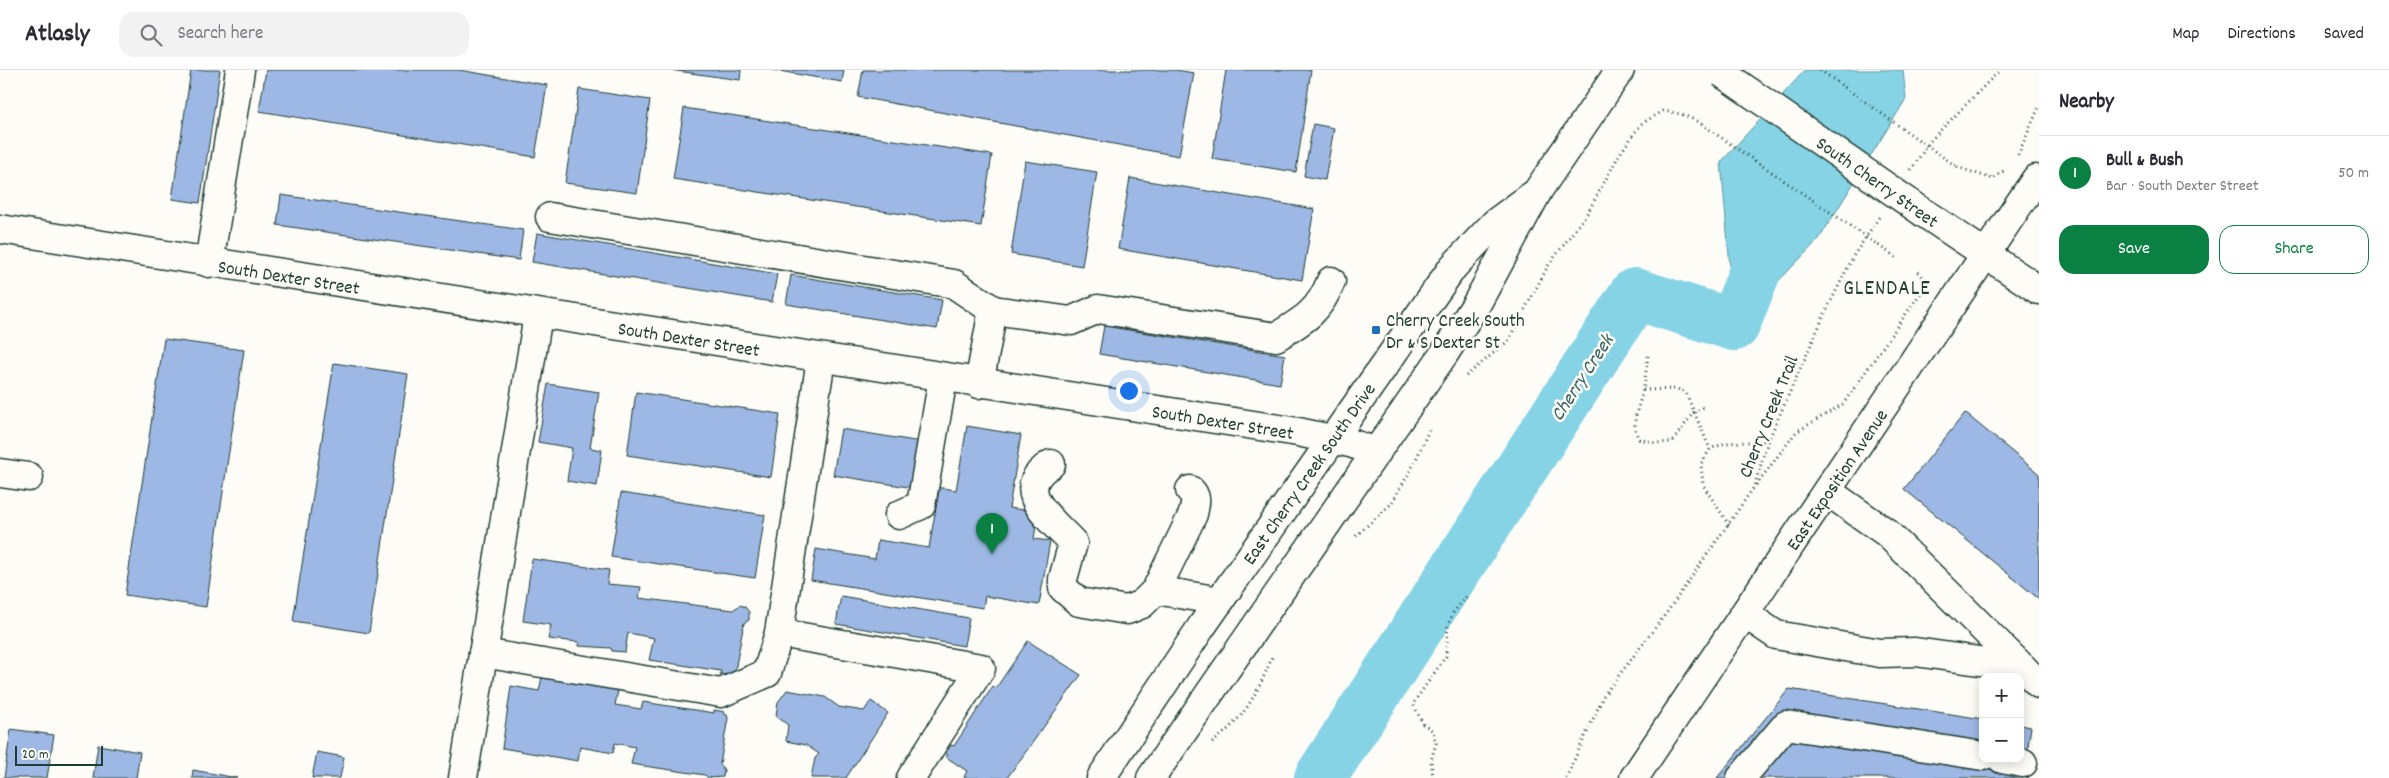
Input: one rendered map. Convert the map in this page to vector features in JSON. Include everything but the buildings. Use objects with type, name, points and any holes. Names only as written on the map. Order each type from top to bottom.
[{"type":"street","points":[[208,263],[240,70]]},
{"type":"street","name":"East Cherry Creek South Drive","points":[[1151,778],[1377,452],[1477,303],[1539,190],[1620,70]]},
{"type":"street","name":"South Cherry Street","points":[[1720,71],[1924,213],[2039,290]]},
{"type":"street","name":"East Exposition Avenue","points":[[1634,778],[1746,614],[2036,179]]},
{"type":"street","name":"East Cherry Creek South Drive","points":[[1101,778],[1331,439],[1453,267],[1496,223],[1539,190]]},
{"type":"street","points":[[550,217],[954,284],[993,310],[1071,322],[1098,309],[1276,337],[1310,315],[1323,301],[1331,281]]},
{"type":"street","name":"South Dexter Street","points":[[0,229],[1331,439],[1377,452]]},
{"type":"street","points":[[979,384],[993,310]]},
{"type":"street","points":[[463,778],[538,315]]},
{"type":"street","points":[[483,653],[721,693],[767,673],[779,633],[821,359]]},
{"type":"street","points":[[898,515],[921,505],[942,378]]},
{"type":"street","points":[[1051,464],[1038,473],[1033,485],[1032,495],[1039,506],[1073,543],[1063,580],[1063,588],[1079,602],[1127,610],[1142,604],[1156,590],[1193,514],[1196,501],[1194,494],[1190,490]]},
{"type":"street","points":[[0,473],[28,477]]},
{"type":"street","points":[[1827,491],[1887,532],[2030,675]]},
{"type":"street","points":[[1156,590],[1220,601]]},
{"type":"street","points":[[1746,614],[1776,635],[1880,653],[1915,652],[2030,675]]},
{"type":"street","points":[[779,633],[981,668],[911,778]]},
{"type":"street","points":[[1741,778],[1786,725],[1979,755]]},
{"type":"path","points":[[1820,70],[1957,167],[1993,179],[2012,164]]},
{"type":"path","points":[[1909,173],[1931,140],[2000,70]]},
{"type":"path","points":[[2016,159],[2023,147],[2039,107]]},
{"type":"path","points":[[1462,381],[1508,341],[1548,266],[1588,212],[1619,155],[1641,124],[1663,111],[1681,114],[1697,121],[1898,258]]},
{"type":"path","name":"Cherry Creek Trail","points":[[1566,778],[1604,695],[1729,526],[1754,487],[1768,441],[1850,263],[1881,214]]},
{"type":"path","points":[[1754,487],[1796,432],[1843,404],[1922,291],[1925,279],[1917,271]]},
{"type":"path","points":[[1648,356],[1634,429],[1640,439],[1656,443],[1672,442],[1694,412],[1706,406]]},
{"type":"path","points":[[1643,390],[1677,389],[1686,393],[1710,449]]},
{"type":"path","points":[[1352,539],[1391,504],[1414,464],[1432,423]]},
{"type":"path","points":[[1729,526],[1704,485],[1701,464],[1710,449],[1726,443],[1768,441]]},
{"type":"path","points":[[1433,778],[1431,760],[1436,743],[1433,732],[1424,724],[1413,704],[1446,656],[1448,625],[1452,612],[1468,594]]},
{"type":"path","points":[[1207,747],[1239,720],[1245,712],[1256,696],[1275,650]]},
{"type":"water","points":[[1805,70],[1903,70],[1906,99],[1819,239],[1735,326],[1721,162]]},
{"type":"waterway","name":"Cherry Creek","points":[[1320,778],[1635,294],[1734,325],[1761,256]]},
{"type":"place","name":"Cherry Creek South Dr & S Dexter St","points":[[1376,330]]},
{"type":"place","name":"Bull & Bush","points":[[992,554]]},
{"type":"district","name":"GLENDALE","points":[[1887,287]]}]
